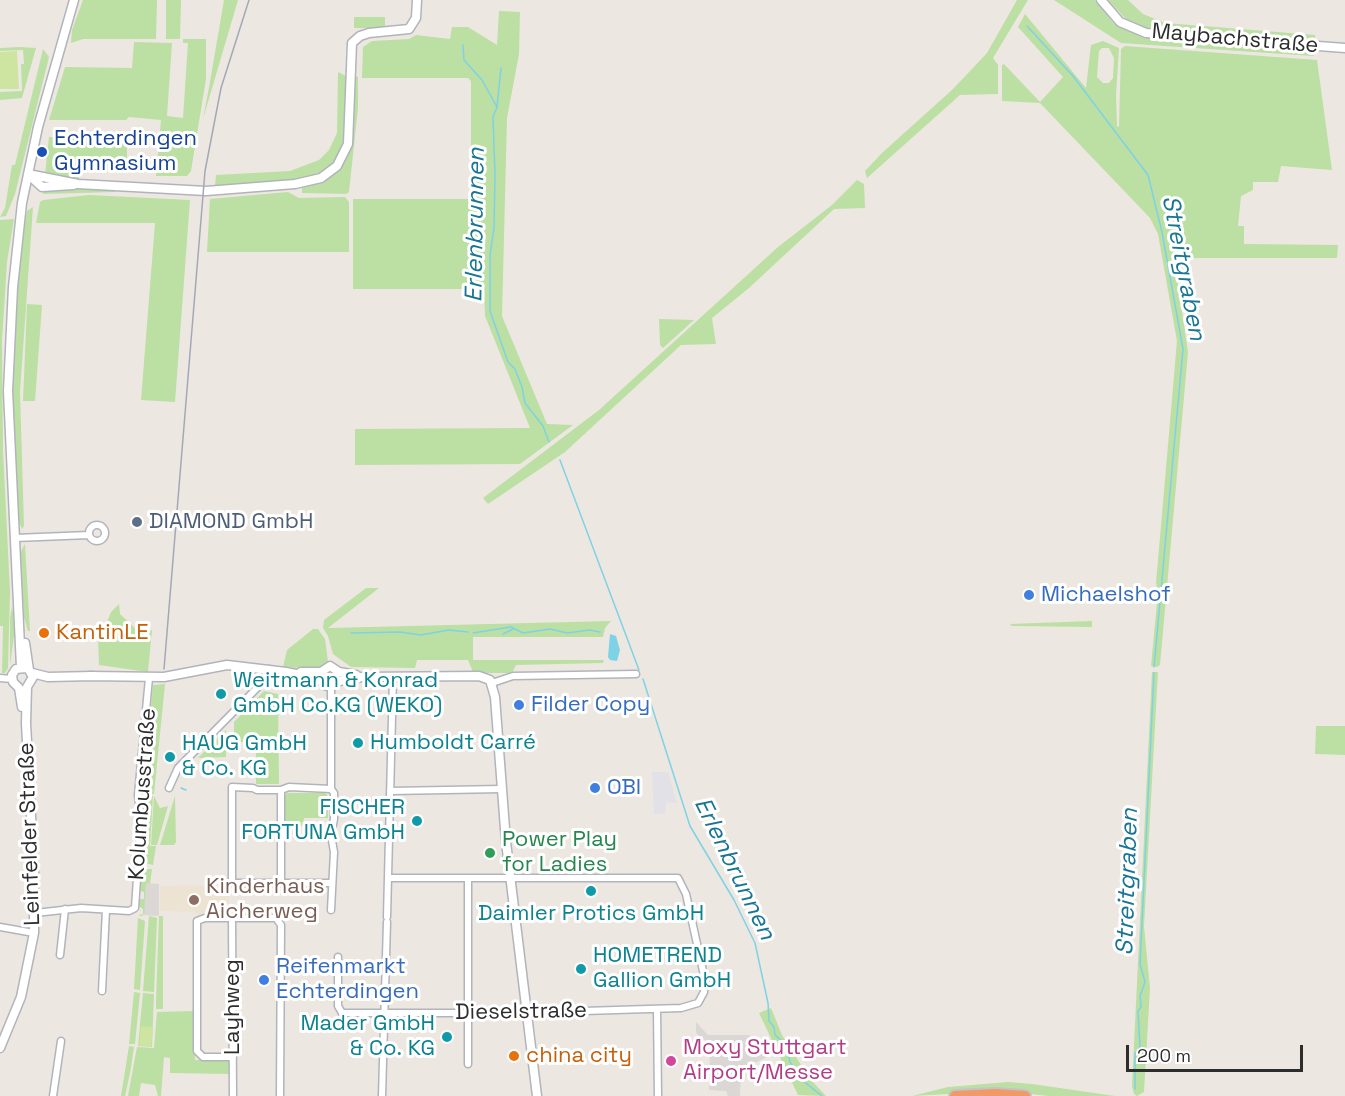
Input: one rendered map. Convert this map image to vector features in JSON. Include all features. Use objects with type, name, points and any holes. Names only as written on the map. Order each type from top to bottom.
[{"type":"highway","points":[[955,1096],[994,1094],[1025,1096]]},
{"type":"main road","name":"Leinfelder Straße","points":[[0,1048],[21,997],[34,933],[35,913],[26,723],[27,678],[20,624],[9,381],[17,241],[22,202],[45,96],[74,0]]},
{"type":"main road","points":[[28,174],[78,184],[150,189],[206,190],[309,182],[332,171],[345,155],[348,144],[352,43],[360,36],[403,31],[412,26],[416,18],[417,0]]},
{"type":"main road","name":"Maybachstraße","points":[[1101,0],[1120,22],[1151,34],[1345,48]]},
{"type":"main road","points":[[28,174],[42,187]]},
{"type":"main road","points":[[22,202],[28,193],[42,187],[78,184]]},
{"type":"main road","points":[[27,678],[14,672],[12,679],[89,676],[149,678],[227,665],[320,676]]},
{"type":"main road","points":[[320,676],[330,666],[339,676],[478,676],[492,683],[510,878],[537,1096]]},
{"type":"main road","points":[[320,676],[324,685],[331,687],[339,676]]},
{"type":"street","points":[[15,538],[89,534]]},
{"type":"street","points":[[169,788],[178,768],[261,684],[269,669]]},
{"type":"street","points":[[492,683],[513,676],[636,674]]},
{"type":"street","points":[[382,1096],[393,677]]},
{"type":"street","points":[[0,678],[12,679]]},
{"type":"street","name":"Kolumbusstraße","points":[[106,910],[134,910],[141,819],[138,795],[149,678]]},
{"type":"street","points":[[331,687],[331,789],[334,793],[331,835],[334,876],[331,883],[331,910]]},
{"type":"street","points":[[331,789],[232,788],[232,883],[331,883]]},
{"type":"street","points":[[390,791],[502,789]]},
{"type":"street","points":[[281,790],[281,883]]},
{"type":"street","name":"Dieselstraße","points":[[338,957],[340,1013],[469,1013],[688,1008],[702,998],[705,986],[684,887],[674,877],[510,878]]},
{"type":"street","points":[[388,878],[510,878]]},
{"type":"street","points":[[468,878],[468,1064]]},
{"type":"street","points":[[60,955],[65,909]]},
{"type":"street","points":[[35,913],[65,909],[106,910],[102,991]]},
{"type":"street","points":[[233,1057],[203,1057],[197,1051],[197,921],[205,918],[276,918],[280,921],[280,1096]]},
{"type":"street","name":"Layhweg","points":[[232,918],[233,1096]]},
{"type":"street","points":[[0,927],[34,933]]},
{"type":"street","points":[[657,1009],[658,1096]]},
{"type":"street","points":[[53,1096],[61,1041]]},
{"type":"shaded area","points":[[652,772],[668,772],[677,803],[666,802],[665,814],[654,814]]},
{"type":"shaded area","points":[[146,883],[159,884],[159,916],[144,915]]},
{"type":"shaded area","name":"Kinderhaus Aicherweg","points":[[229,885],[229,907],[226,907],[225,912],[204,912],[204,915],[198,915],[193,912],[160,911],[160,886]]},
{"type":"shaded area","points":[[696,1022],[708,1035],[750,1035],[754,1047],[771,1047],[774,1054],[741,1069],[740,1096],[728,1096],[726,1091],[709,1090],[710,1045],[696,1033]]},
{"type":"green space","points":[[83,0],[157,0],[156,39],[83,39],[71,43],[72,30]]},
{"type":"green space","points":[[166,0],[181,0],[180,39],[166,39]]},
{"type":"green space","points":[[224,0],[238,0],[203,119],[210,82]]},
{"type":"green space","points":[[1017,0],[1028,0],[993,58],[998,65],[998,94],[960,95],[867,178],[865,171],[882,153],[953,89],[987,53]]},
{"type":"green space","points":[[1054,0],[1095,0],[1114,24],[1144,38],[1311,49],[1315,54],[1313,56],[1121,43]]},
{"type":"green space","points":[[1108,0],[1128,0],[1143,14],[1165,23],[1315,35],[1315,40],[1313,43],[1151,30],[1127,20]]},
{"type":"green space","points":[[499,11],[520,12],[519,54],[507,118],[502,316],[547,424],[573,425],[520,464],[355,465],[355,429],[530,428],[485,316],[484,289],[353,289],[353,199],[471,199],[471,81],[468,78],[362,78],[363,47],[372,41],[409,39],[416,35],[450,39],[452,27],[468,27],[497,45]]},
{"type":"green space","points":[[1025,14],[1086,88],[1091,45],[1103,41],[1119,48],[1116,95],[1117,126],[1119,127],[1121,49],[1125,46],[1317,60],[1332,170],[1281,166],[1278,182],[1253,182],[1253,190],[1241,196],[1238,226],[1244,226],[1244,244],[1338,245],[1337,258],[1174,258],[1188,352],[1160,665],[1157,667],[1151,666],[1158,592],[1156,583],[1177,341],[1158,234],[1150,218],[1040,103],[1002,101],[1002,65],[1004,64],[1040,102],[1063,77],[1018,27]],"holes":[[[1102,48],[1109,48],[1114,58],[1113,78],[1109,83],[1103,83],[1097,77],[1099,51]]]},
{"type":"green space","points":[[354,17],[385,17],[385,28],[354,28]]},
{"type":"green space","points":[[183,39],[206,39],[206,79],[191,171],[187,176],[156,176],[161,120],[129,117],[126,120],[49,120],[65,67],[132,68],[134,42],[172,43],[167,116],[183,118],[188,43],[183,43]]},
{"type":"green space","points":[[0,48],[36,48],[22,98],[0,100],[0,92],[22,91],[21,64],[24,64],[23,50],[0,51]]},
{"type":"green space","points":[[43,49],[49,57],[15,194],[6,216],[0,217],[5,208],[12,165],[15,165]]},
{"type":"green space","points":[[17,51],[19,89],[0,89],[0,52]]},
{"type":"green space","points":[[338,72],[346,76],[348,94],[345,143],[333,165],[313,176],[299,180],[215,186],[216,175],[290,171],[319,160],[329,150],[337,133]]},
{"type":"green space","points":[[356,76],[358,77],[358,108],[349,192],[346,194],[302,193],[302,186],[333,174],[347,157],[352,138]]},
{"type":"green space","points":[[49,137],[127,138],[127,171],[82,169],[78,180],[45,175]]},
{"type":"green space","points":[[857,180],[864,184],[865,208],[834,209],[749,288],[712,318],[716,344],[681,345],[565,452],[488,504],[483,498],[599,410],[778,247],[832,205]]},
{"type":"green space","points":[[115,189],[115,192],[43,194],[43,190]]},
{"type":"green space","points":[[288,192],[299,198],[345,197],[349,202],[349,252],[207,252],[210,199]]},
{"type":"green space","points":[[89,195],[190,200],[175,402],[141,400],[155,223],[36,223],[40,202],[43,200]]},
{"type":"green space","points":[[33,207],[20,392],[24,526],[22,529],[19,522],[12,387],[17,276],[27,211]]},
{"type":"green space","points":[[14,219],[7,262],[2,340],[3,450],[10,592],[8,668],[5,673],[2,673],[0,220]]},
{"type":"green space","points":[[27,304],[42,305],[35,401],[23,401]]},
{"type":"green space","points":[[659,319],[694,320],[663,348],[660,345]]},
{"type":"green space","points":[[25,544],[30,631],[28,631],[24,617],[20,553]]},
{"type":"green space","points":[[366,588],[379,588],[328,628],[611,621],[605,628],[603,637],[473,637],[473,660],[604,660],[603,663],[516,665],[512,673],[473,672],[468,660],[417,660],[415,668],[351,667],[333,654],[323,628],[324,620]]},
{"type":"green space","points":[[119,604],[120,614],[137,630],[145,633],[152,630],[148,672],[99,665],[98,637],[111,612]]},
{"type":"green space","points":[[12,606],[15,628],[10,665],[10,618]]},
{"type":"green space","points":[[1092,621],[1092,627],[1012,626],[1010,624]]},
{"type":"green space","points":[[313,629],[318,629],[325,639],[328,662],[318,669],[283,667],[287,650]]},
{"type":"green space","points":[[1152,672],[1158,672],[1144,926],[1150,988],[1144,1092],[1137,1096],[1132,1086]]},
{"type":"green space","points":[[165,684],[154,794],[143,794],[153,685]]},
{"type":"green space","points":[[264,691],[278,694],[279,784],[256,784],[256,742],[234,742],[234,722]]},
{"type":"green space","points":[[1316,726],[1345,726],[1345,755],[1315,754]]},
{"type":"green space","points":[[226,730],[226,757],[198,758]]},
{"type":"green space","points":[[287,793],[325,793],[328,796],[328,818],[304,818],[303,826],[284,827],[283,797]]},
{"type":"green space","points":[[143,796],[153,796],[150,846],[156,846],[153,865],[141,862],[142,854],[146,854],[148,838],[143,837]]},
{"type":"green space","points":[[154,796],[160,808],[168,806],[157,845],[151,845]]},
{"type":"green space","points":[[175,796],[176,842],[174,845],[160,845]]},
{"type":"green space","points":[[145,869],[152,869],[150,884],[145,913],[142,916],[138,916],[143,914],[143,909],[139,906],[139,899],[144,899],[144,892],[140,891],[141,873]]},
{"type":"green space","points":[[149,916],[157,918],[154,992],[143,991]]},
{"type":"green space","points":[[159,916],[163,916],[163,1009],[156,1009]]},
{"type":"green space","points":[[138,918],[145,921],[140,990],[134,989]]},
{"type":"green space","points":[[134,992],[140,993],[135,1044],[129,1044]]},
{"type":"green space","points":[[143,993],[154,994],[152,1047],[138,1046]]},
{"type":"green space","points":[[771,1008],[782,1035],[810,1079],[826,1096],[798,1095],[759,1013]]},
{"type":"green space","points":[[195,1011],[195,1060],[227,1060],[230,1062],[232,1074],[170,1073],[170,1058],[164,1057],[161,1096],[158,1096],[155,1085],[141,1083],[139,1096],[128,1096],[137,1047],[154,1048],[157,1012]]},
{"type":"green space","points":[[141,1026],[153,1027],[151,1047],[139,1045]]},
{"type":"green space","points":[[129,1046],[134,1047],[130,1073],[125,1096],[121,1096]]},
{"type":"green space","points":[[1008,1082],[1115,1096],[1049,1096],[1002,1091],[912,1096],[948,1087]]},
{"type":"water","points":[[610,634],[616,636],[620,650],[617,661],[610,660],[608,657]]},
{"type":"waterway","name":"Streitgraben","points":[[1027,26],[1073,76],[1148,175],[1162,232],[1183,349],[1154,667]]},
{"type":"waterway","points":[[463,45],[464,60],[482,80],[497,107]]},
{"type":"waterway","name":"Erlenbrunnen","points":[[501,68],[497,107],[493,117],[495,175],[494,228],[490,255],[490,311],[508,362],[515,369],[522,387],[525,403],[543,426],[549,442]]},
{"type":"waterway","name":"Erlenbrunnen","points":[[560,460],[639,670]]},
{"type":"waterway","points":[[473,633],[511,627],[523,633],[550,629],[567,633],[590,630],[600,632]]},
{"type":"waterway","points":[[503,634],[513,629]]},
{"type":"waterway","points":[[351,633],[400,632],[421,635],[449,630],[468,632]]},
{"type":"waterway","name":"Streitgraben","points":[[1135,1089],[1135,1054],[1140,1047],[1138,1011],[1141,1007],[1140,996],[1145,982],[1140,964],[1154,673]]},
{"type":"waterway","name":"Erlenbrunnen","points":[[643,679],[690,826],[734,900],[755,943],[768,1003],[769,1021],[774,1027],[775,1035],[784,1043],[791,1064],[800,1072],[802,1080],[822,1096]]},
{"type":"waterway","points":[[181,788],[186,790]]},
{"type":"railway","points":[[164,669],[205,171],[221,88],[249,0]]},
{"type":"place","name":"Echterdingen Gymnasium","points":[[42,152]]},
{"type":"place","name":"DIAMOND GmbH","points":[[137,522]]},
{"type":"place","name":"Michaelshof","points":[[1029,595]]},
{"type":"place","name":"KantinLE","points":[[44,633]]},
{"type":"place","name":"Weitmann & Konrad GmbH Co.KG (WEKO)","points":[[221,694]]},
{"type":"place","name":"Filder Copy","points":[[519,705]]},
{"type":"place","name":"Humboldt Carré","points":[[358,743]]},
{"type":"place","name":"HAUG GmbH & Co. KG","points":[[170,757]]},
{"type":"place","name":"OBI","points":[[595,788]]},
{"type":"place","name":"FISCHER FORTUNA GmbH","points":[[417,821]]},
{"type":"place","name":"Power Play for Ladies","points":[[490,853]]},
{"type":"place","name":"Daimler Protics GmbH","points":[[591,891]]},
{"type":"place","name":"Kinderhaus Aicherweg","points":[[194,900]]},
{"type":"place","name":"HOMETREND Gallion GmbH","points":[[581,969]]},
{"type":"place","name":"Reifenmarkt Echterdingen","points":[[264,980]]},
{"type":"place","name":"Mader GmbH & Co. KG","points":[[447,1037]]},
{"type":"place","name":"china city","points":[[514,1056]]},
{"type":"place","name":"Moxy Stuttgart Airport/Messe","points":[[671,1061]]}]
